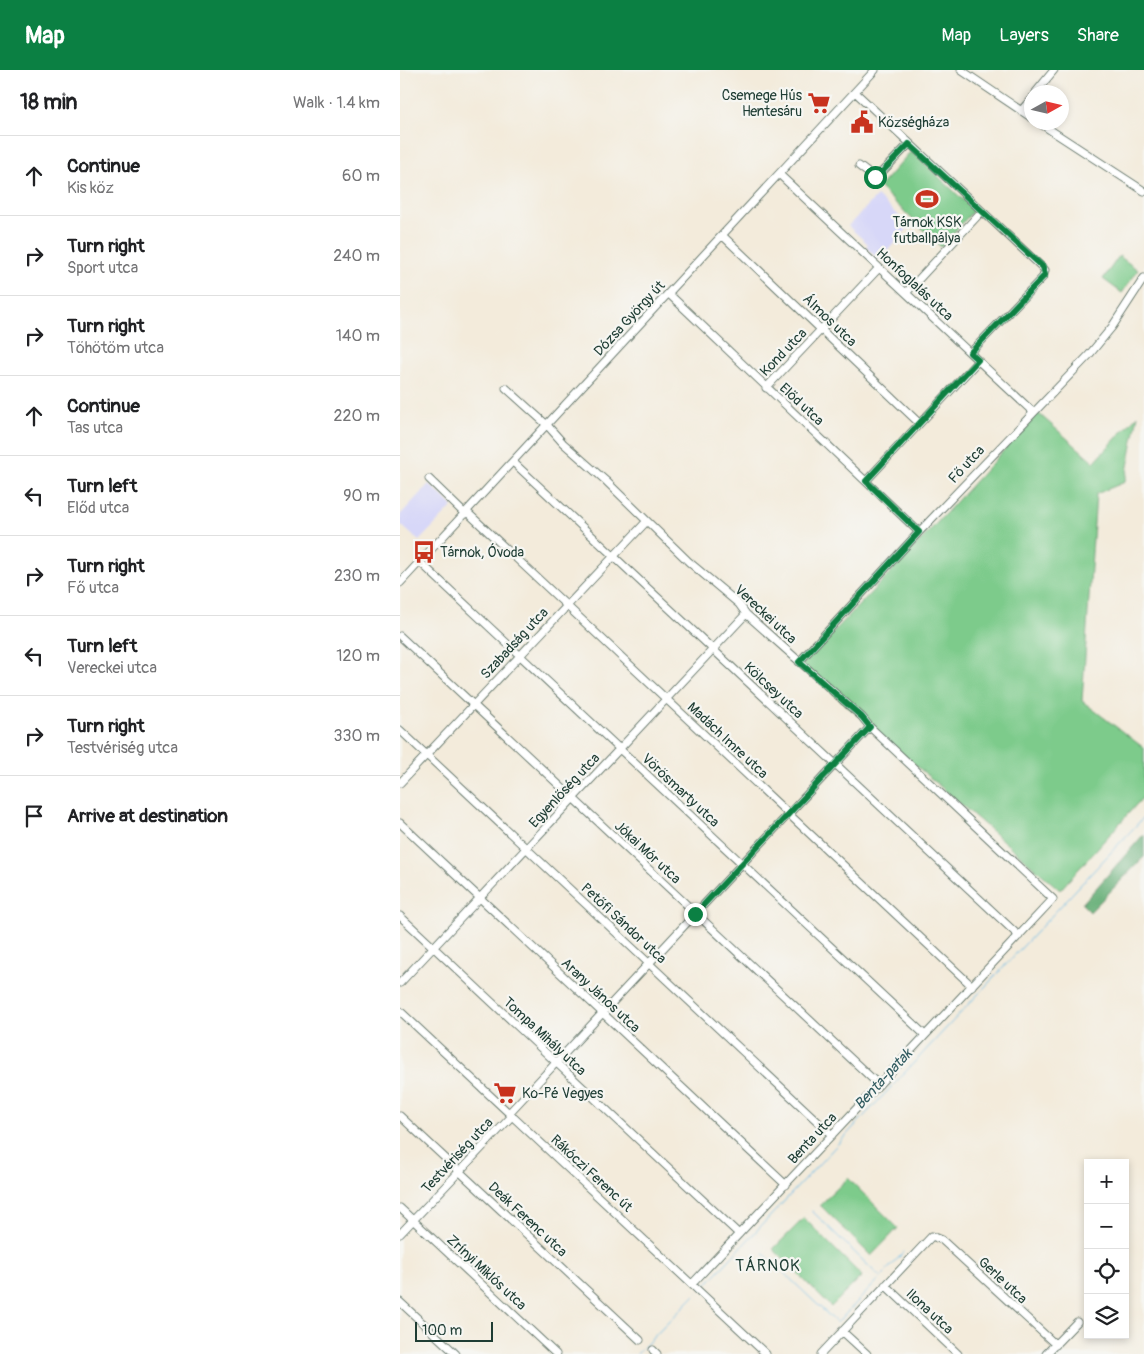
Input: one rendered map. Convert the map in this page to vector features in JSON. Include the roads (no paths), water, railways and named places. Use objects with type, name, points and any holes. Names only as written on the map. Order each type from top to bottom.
[{"type":"street","name":"Dózsa György út","points":[[400,583],[875,70]]},
{"type":"street","points":[[961,70],[1024,113]]},
{"type":"street","points":[[1042,85],[1054,70]]},
{"type":"street","points":[[855,92],[1043,267],[1045,272],[1043,277],[970,353]]},
{"type":"street","points":[[1021,111],[1024,107]]},
{"type":"street","points":[[1050,130],[1144,191]]},
{"type":"street","points":[[860,166],[872,176],[878,176],[909,144]]},
{"type":"street","name":"Honfoglalás utca","points":[[779,174],[1033,412]]},
{"type":"street","points":[[906,293],[982,211]]},
{"type":"street","name":"Álmos utca","points":[[723,236],[919,423]]},
{"type":"street","name":"Kond utca","points":[[766,388],[879,268]]},
{"type":"street","name":"Fő utca","points":[[799,662],[919,532],[1088,355],[1112,327],[1144,278]]},
{"type":"street","name":"Előd utca","points":[[669,294],[919,532]]},
{"type":"street","points":[[866,481],[978,360]]},
{"type":"street","name":"Vereckei utca","points":[[506,388],[695,566],[739,604],[746,614],[862,717],[870,727],[1053,899]]},
{"type":"street","name":"Kölcsey utca","points":[[513,462],[1019,936]]},
{"type":"street","name":"Madách Imre utca","points":[[428,479],[972,986]]},
{"type":"street","name":"Szabadság utca","points":[[400,783],[647,520]]},
{"type":"street","name":"Vörösmarty utca","points":[[420,562],[925,1035]]},
{"type":"street","name":"Egyenlőség utca","points":[[400,983],[746,614]]},
{"type":"street","name":"Jókai Mór utca","points":[[400,636],[879,1086]]},
{"type":"street","name":"Testvériség utca","points":[[400,1234],[556,1062],[870,727]]},
{"type":"street","name":"Petőfi Sándor utca","points":[[400,730],[832,1135]]},
{"type":"street","name":"Arany János utca","points":[[400,823],[786,1185]]},
{"type":"street","name":"Benta utca","points":[[692,1284],[1053,899]]},
{"type":"street","name":"Tompa Mihály utca","points":[[400,916],[739,1234]]},
{"type":"street","name":"Rákóczi Ferenc út","points":[[400,1011],[766,1354]]},
{"type":"street","name":"Deák Ferenc utca","points":[[400,1116],[640,1340]]},
{"type":"street","name":"Zrínyi Miklós utca","points":[[400,1208],[556,1354]]},
{"type":"street","name":"Gerle utca","points":[[886,1286],[932,1236],[942,1240],[1056,1345]]},
{"type":"street","points":[[821,1354],[886,1286]]},
{"type":"street","name":"Ilona utca","points":[[886,1286],[958,1354]]},
{"type":"street","points":[[400,1302],[456,1354]]},
{"type":"street","points":[[1046,1354],[1078,1322]]},
{"type":"street","points":[[842,1331],[867,1354]]},
{"type":"waterway","name":"Benta-patak","points":[[702,1289],[1144,817]]},
{"type":"waterway","points":[[812,1211],[880,1277]]},
{"type":"waterway","points":[[887,1270],[904,1252]]},
{"type":"waterway","points":[[764,1254],[837,1323],[885,1273]]},
{"type":"waterway","name":"Benta-patak","points":[[637,1354],[697,1293]]},
{"type":"place","name":"Csemege Hús Hentesáru","points":[[819,103]]},
{"type":"place","name":"Községháza","points":[[862,122]]},
{"type":"place","name":"Tárnok KSK futballpálya","points":[[927,199]]},
{"type":"place","name":"Tárnok, Óvoda","points":[[424,552]]},
{"type":"place","name":"Ko-Pé Vegyes","points":[[505,1093]]},
{"type":"district","name":"TÁRNOK","points":[[768,1265]]}]
